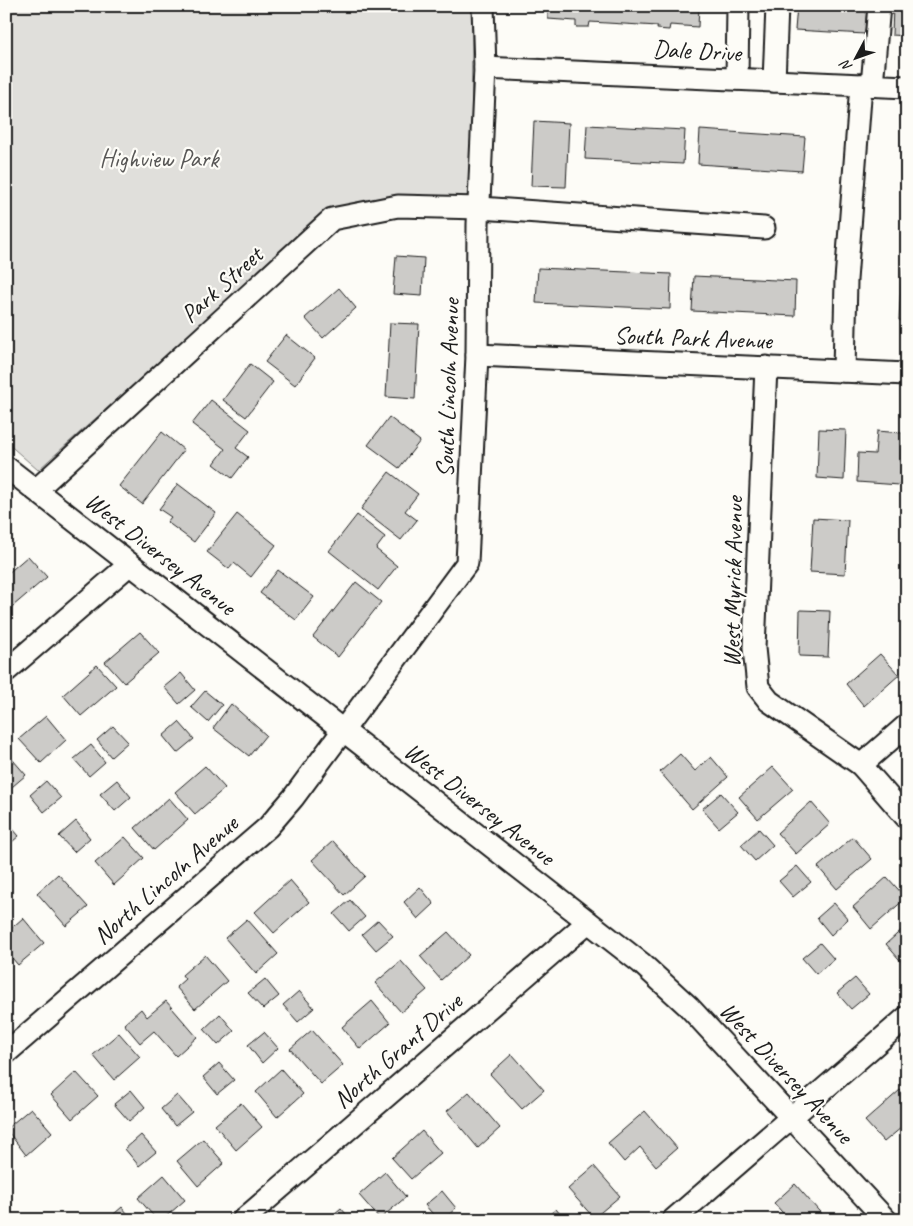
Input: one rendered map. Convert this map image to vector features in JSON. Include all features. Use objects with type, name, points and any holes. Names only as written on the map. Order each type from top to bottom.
[{"type":"street","name":"South Lincoln Avenue","points":[[343,730],[467,563],[477,355],[485,68],[483,6]]},
{"type":"street","points":[[737,79],[738,6]]},
{"type":"street","points":[[774,81],[778,6]]},
{"type":"street","points":[[844,371],[846,280],[866,85],[879,6]]},
{"type":"street","name":"Dale Drive","points":[[485,68],[907,87]]},
{"type":"street","name":"Park Street","points":[[36,490],[332,219],[398,206],[480,208],[764,228]]},
{"type":"street","name":"South Park Avenue","points":[[477,355],[907,374]]},
{"type":"street","name":"West Myrick Avenue","points":[[766,368],[754,648],[758,687],[769,701],[861,765],[907,818]]},
{"type":"street","name":"West Diversey Avenue","points":[[6,467],[641,963],[689,1007],[792,1116],[886,1220]]},
{"type":"street","points":[[6,671],[130,564]]},
{"type":"street","points":[[861,765],[907,725]]},
{"type":"street","name":"North Lincoln Avenue","points":[[6,1053],[268,827],[293,798],[343,730]]},
{"type":"street","name":"North Grant Drive","points":[[243,1220],[588,922]]},
{"type":"street","points":[[673,1220],[907,1017]]},
{"type":"green space","name":"Highview Park","points":[[6,6],[472,6],[471,198],[348,204],[301,234],[38,470],[6,442]]},
{"type":"building","points":[[548,6],[699,6],[698,27],[670,25],[669,30],[657,29],[658,26],[590,22],[589,27],[576,27],[576,21],[548,19]]},
{"type":"building","points":[[797,6],[867,6],[865,34],[795,30]]},
{"type":"building","points":[[893,6],[907,6],[907,36],[892,35]]},
{"type":"building","points":[[534,121],[569,123],[566,187],[531,186]]},
{"type":"building","points":[[587,125],[685,130],[683,164],[585,159]]},
{"type":"building","points":[[700,130],[805,137],[802,171],[698,164]]},
{"type":"building","points":[[396,256],[424,258],[422,296],[393,294]]},
{"type":"building","points":[[902,267],[907,267],[907,321],[899,320]]},
{"type":"building","points":[[538,268],[671,274],[670,309],[536,303]]},
{"type":"building","points":[[694,276],[796,281],[795,316],[692,311]]},
{"type":"building","points":[[339,288],[356,308],[323,338],[305,318]]},
{"type":"building","points":[[390,323],[419,324],[415,399],[386,397]]},
{"type":"building","points":[[286,335],[315,358],[295,385],[265,362]]},
{"type":"building","points":[[250,364],[273,382],[246,417],[223,400]]},
{"type":"building","points":[[211,400],[250,430],[236,448],[248,457],[232,478],[214,464],[225,449],[192,424]]},
{"type":"building","points":[[389,417],[420,441],[399,468],[368,445]]},
{"type":"building","points":[[819,429],[846,430],[844,480],[817,478]]},
{"type":"building","points":[[877,431],[902,433],[900,485],[857,482],[858,453],[875,454]]},
{"type":"building","points":[[162,432],[184,450],[142,504],[119,486]]},
{"type":"building","points":[[389,472],[418,494],[405,511],[417,520],[401,540],[361,509]]},
{"type":"building","points":[[178,484],[216,513],[194,542],[167,522],[171,517],[159,509]]},
{"type":"building","points":[[237,514],[276,545],[251,577],[234,563],[229,569],[207,552]]},
{"type":"building","points":[[357,515],[385,537],[376,549],[397,566],[378,590],[329,551]]},
{"type":"building","points":[[813,518],[848,520],[845,574],[810,572]]},
{"type":"building","points":[[28,556],[47,577],[6,612],[6,575]]},
{"type":"building","points":[[278,570],[314,597],[296,620],[260,593]]},
{"type":"building","points":[[356,582],[381,602],[338,657],[313,637]]},
{"type":"building","points":[[800,610],[830,611],[828,657],[799,656]]},
{"type":"building","points":[[140,632],[159,653],[124,683],[105,662]]},
{"type":"building","points":[[880,654],[899,675],[864,706],[846,684]]},
{"type":"building","points":[[97,665],[116,686],[81,716],[63,695]]},
{"type":"building","points":[[181,673],[195,690],[179,704],[164,687]]},
{"type":"building","points":[[205,691],[222,705],[208,722],[191,707]]},
{"type":"building","points":[[231,704],[266,735],[249,756],[213,728]]},
{"type":"building","points":[[46,716],[66,740],[41,763],[19,739]]},
{"type":"building","points":[[179,722],[194,739],[177,753],[163,736]]},
{"type":"building","points":[[113,726],[128,742],[111,757],[97,740]]},
{"type":"building","points":[[91,745],[105,762],[89,776],[74,759]]},
{"type":"building","points":[[6,752],[26,775],[6,792]]},
{"type":"building","points":[[680,754],[695,771],[711,757],[728,777],[692,809],[660,772]]},
{"type":"building","points":[[205,766],[225,788],[195,814],[175,792]]},
{"type":"building","points":[[773,767],[793,789],[758,819],[739,797]]},
{"type":"building","points":[[117,780],[131,797],[115,811],[100,794]]},
{"type":"building","points":[[46,781],[61,798],[44,812],[30,795]]},
{"type":"building","points":[[721,793],[738,812],[719,828],[702,809]]},
{"type":"building","points":[[169,798],[188,820],[154,850],[135,828]]},
{"type":"building","points":[[811,802],[830,824],[796,854],[777,833]]},
{"type":"building","points":[[6,821],[19,836],[6,847]]},
{"type":"building","points":[[76,821],[90,838],[74,852],[59,836]]},
{"type":"building","points":[[759,829],[773,845],[755,861],[741,845]]},
{"type":"building","points":[[125,837],[144,858],[114,885],[95,863]]},
{"type":"building","points":[[853,837],[872,859],[837,889],[818,867]]},
{"type":"building","points":[[333,841],[365,876],[344,895],[312,860]]},
{"type":"building","points":[[797,866],[811,882],[793,897],[779,881]]},
{"type":"building","points":[[58,874],[88,907],[66,926],[37,893]]},
{"type":"building","points":[[887,877],[906,898],[871,929],[853,907]]},
{"type":"building","points":[[290,880],[309,902],[274,933],[255,912]]},
{"type":"building","points":[[420,887],[434,904],[418,919],[404,902]]},
{"type":"building","points":[[350,900],[365,917],[349,931],[334,914]]},
{"type":"building","points":[[834,903],[848,919],[831,935],[817,918]]},
{"type":"building","points":[[23,918],[44,943],[18,965],[6,951],[6,933]]},
{"type":"building","points":[[247,919],[278,954],[256,974],[225,938]]},
{"type":"building","points":[[378,920],[393,936],[376,950],[362,934]]},
{"type":"building","points":[[907,925],[907,964],[905,966],[886,944]]},
{"type":"building","points":[[448,932],[469,955],[441,980],[420,956]]},
{"type":"building","points":[[820,943],[834,959],[816,974],[802,958]]},
{"type":"building","points":[[205,955],[227,981],[195,1009],[176,987],[185,979],[182,975]]},
{"type":"building","points":[[401,961],[427,990],[401,1012],[375,983]]},
{"type":"building","points":[[855,978],[869,994],[851,1009],[837,993]]},
{"type":"building","points":[[265,979],[279,996],[263,1009],[248,993]]},
{"type":"building","points":[[299,991],[314,1008],[298,1022],[283,1005]]},
{"type":"building","points":[[166,1001],[197,1037],[176,1056],[154,1031],[140,1043],[124,1024],[141,1009],[147,1017]]},
{"type":"building","points":[[372,1001],[390,1023],[360,1049],[342,1027]]},
{"type":"building","points":[[220,1014],[234,1031],[218,1045],[204,1029]]},
{"type":"building","points":[[312,1030],[343,1065],[321,1084],[290,1049]]},
{"type":"building","points":[[264,1032],[278,1048],[262,1063],[248,1045]]},
{"type":"building","points":[[119,1033],[140,1057],[114,1080],[93,1055]]},
{"type":"building","points":[[512,1054],[544,1090],[522,1109],[490,1074]]},
{"type":"building","points":[[219,1063],[234,1080],[217,1094],[203,1077]]},
{"type":"building","points":[[281,1069],[303,1094],[277,1117],[256,1092]]},
{"type":"building","points":[[76,1072],[98,1096],[72,1119],[51,1095]]},
{"type":"building","points":[[131,1090],[145,1107],[129,1121],[114,1104]]},
{"type":"building","points":[[900,1090],[907,1098],[907,1123],[884,1142],[865,1121]]},
{"type":"building","points":[[469,1092],[500,1128],[478,1148],[447,1111]]},
{"type":"building","points":[[177,1095],[192,1112],[175,1126],[161,1109]]},
{"type":"building","points":[[241,1103],[262,1127],[236,1150],[215,1125]]},
{"type":"building","points":[[31,1108],[52,1132],[26,1155],[6,1129]]},
{"type":"building","points":[[645,1111],[677,1148],[656,1166],[640,1147],[624,1162],[608,1143]]},
{"type":"building","points":[[422,1131],[441,1153],[411,1179],[392,1158]]},
{"type":"building","points":[[141,1135],[156,1152],[139,1166],[125,1149]]},
{"type":"building","points":[[203,1139],[224,1163],[198,1186],[177,1161]]},
{"type":"building","points":[[594,1166],[620,1196],[594,1218],[568,1189]]},
{"type":"building","points":[[385,1172],[406,1197],[380,1219],[359,1195]]},
{"type":"building","points":[[164,1175],[185,1200],[162,1220],[157,1220],[138,1198]]},
{"type":"building","points":[[795,1184],[825,1220],[789,1220],[774,1203]]},
{"type":"building","points":[[442,1191],[456,1208],[443,1220],[438,1220],[425,1205]]},
{"type":"building","points":[[122,1207],[133,1220],[107,1220]]},
{"type":"building","points":[[341,1208],[351,1220],[327,1220]]},
{"type":"building","points":[[556,1209],[565,1220],[543,1220]]}]
